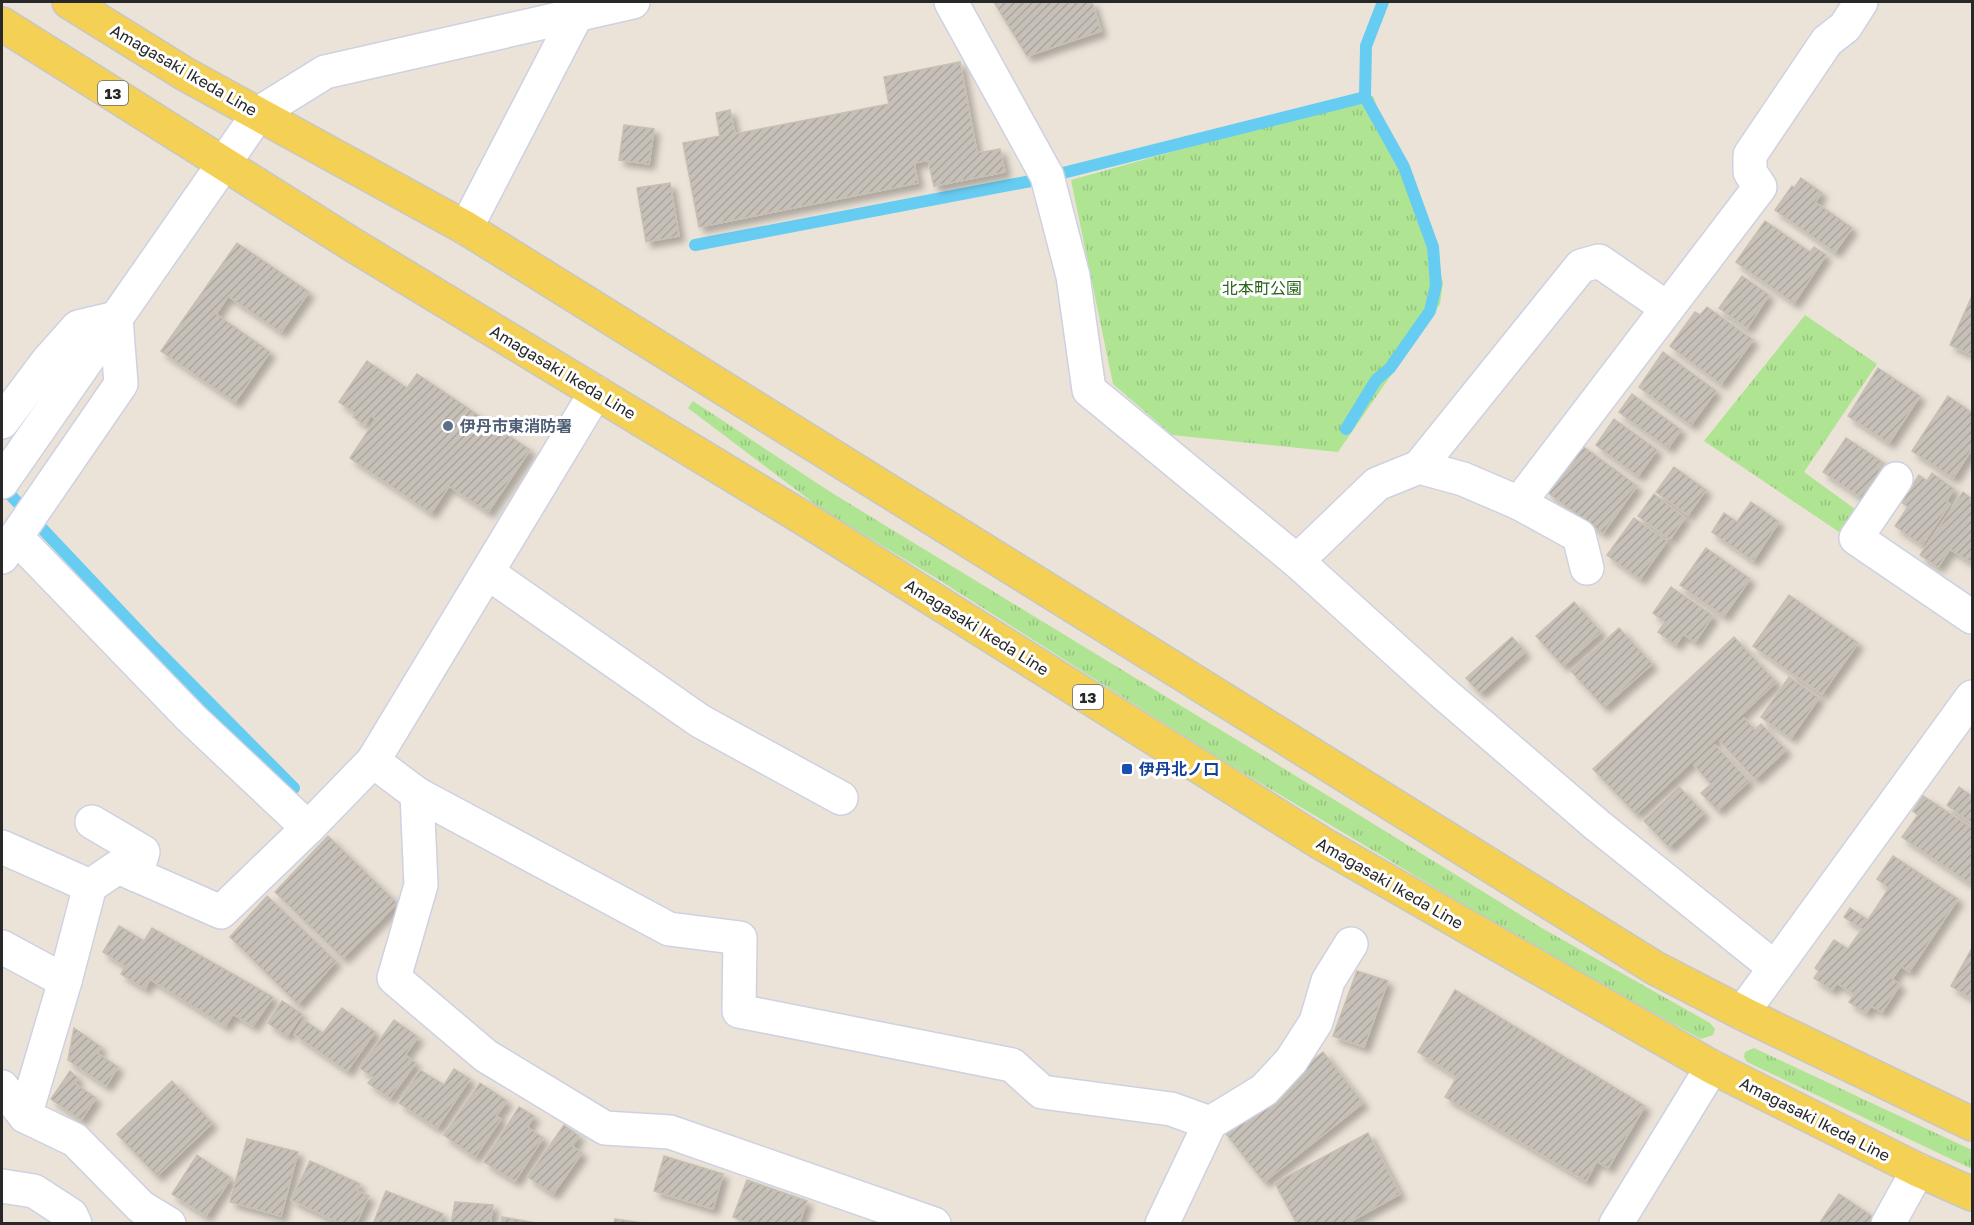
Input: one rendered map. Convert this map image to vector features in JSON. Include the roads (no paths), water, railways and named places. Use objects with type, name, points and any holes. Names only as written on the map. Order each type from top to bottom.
[{"type":"main road","name":"Amagasaki Ikeda Line","points":[[69,2],[185,74],[466,228],[1645,961],[1742,1013],[1972,1124]]},
{"type":"main road","name":"Amagasaki Ikeda Line","points":[[2,24],[353,245],[813,524],[1321,843],[1712,1067],[1918,1170],[1972,1194]]},
{"type":"street","points":[[2,482],[259,113],[325,72],[590,9],[633,2]]},
{"type":"street","points":[[951,2],[1047,176],[1073,276],[1089,390],[1297,561],[1441,691],[1580,810],[1775,968]]},
{"type":"street","points":[[1519,502],[1760,188],[1750,172],[1750,155],[1827,41],[1845,27],[1862,2]]},
{"type":"street","points":[[466,228],[590,9]]},
{"type":"street","points":[[1297,561],[1377,484],[1419,467],[1581,266],[1599,261],[1667,309]]},
{"type":"street","points":[[2,422],[47,362],[78,327],[116,318]]},
{"type":"street","points":[[116,318],[121,384],[9,547],[308,828]]},
{"type":"street","points":[[25,1116],[90,886],[118,867],[221,912],[308,828],[373,761],[596,392]]},
{"type":"street","points":[[1419,467],[1463,479],[1519,502],[1579,536],[1587,568]]},
{"type":"street","points":[[1896,479],[1856,538],[1972,617]]},
{"type":"street","points":[[488,573],[694,731],[841,798]]},
{"type":"street","points":[[1742,1013],[1972,697]]},
{"type":"street","points":[[373,761],[417,794],[669,929],[751,940],[739,1011],[1012,1065],[1042,1092],[1171,1109],[1210,1123]]},
{"type":"street","points":[[417,794],[421,885],[394,978],[486,1056],[605,1128],[670,1132],[934,1224]]},
{"type":"street","points":[[92,822],[143,852],[136,875]]},
{"type":"street","points":[[2,847],[90,886]]},
{"type":"street","points":[[1162,1224],[1210,1123],[1264,1090],[1291,1061],[1316,1022],[1328,981],[1351,944]]},
{"type":"street","points":[[2,947],[65,981]]},
{"type":"street","points":[[1616,1224],[1712,1067]]},
{"type":"street","points":[[2,1087],[25,1116],[75,1140],[141,1207],[169,1224]]},
{"type":"street","points":[[1888,1224],[1918,1170]]},
{"type":"street","points":[[2,1185],[34,1191],[71,1215],[75,1224]]},
{"type":"waterway","points":[[1346,429],[1376,380],[1390,368],[1430,311],[1436,285],[1433,247],[1404,167],[1365,97],[1366,46],[1383,2]]},
{"type":"waterway","points":[[695,245],[1031,181],[1365,97]]},
{"type":"waterway","points":[[2,486],[155,648],[294,788]]},
{"type":"place","name":"伊丹市東消防署","points":[[448,426]]},
{"type":"place","name":"伊丹北ノ口","points":[[1127,769]]},
{"type":"park label","name":"北本町公園","points":[[1262,288]]}]
